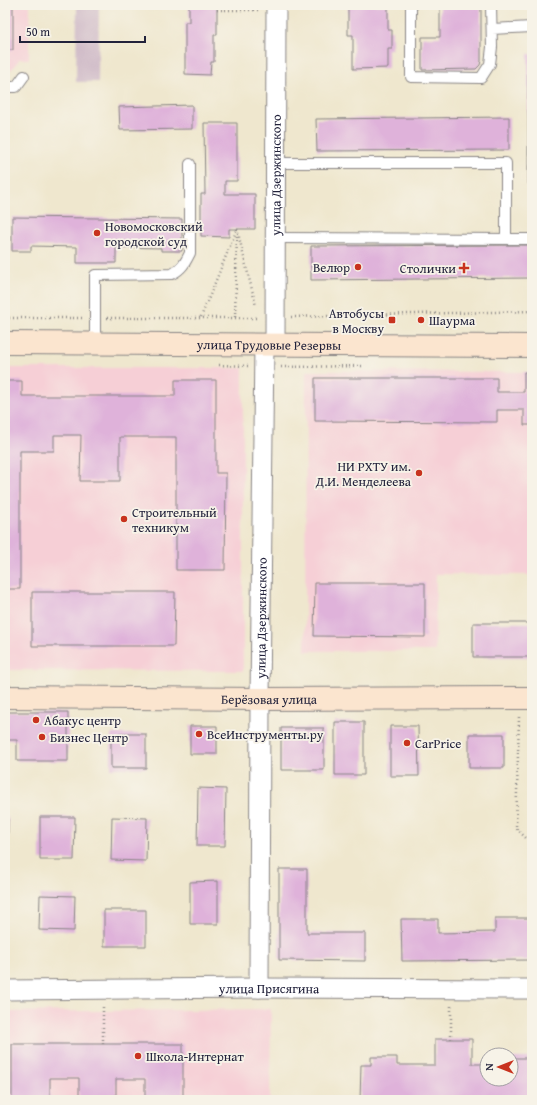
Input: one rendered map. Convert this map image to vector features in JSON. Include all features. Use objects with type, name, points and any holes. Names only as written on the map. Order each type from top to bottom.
[{"type":"street","name":"улица Дзержинского","points":[[259,988],[260,699],[270,344],[276,238],[276,8]]},
{"type":"street","name":"улица Трудовые Резервы","points":[[5,343],[532,346]]},
{"type":"street","name":"Берёзовая улица","points":[[5,697],[260,699],[526,706]]},
{"type":"street","name":"улица Присягина","points":[[5,990],[259,988],[532,989]]},
{"type":"lane","points":[[410,5],[411,77],[482,78],[490,64],[492,47],[491,5]]},
{"type":"lane","points":[[492,29],[532,27]]},
{"type":"lane","points":[[5,88],[16,87],[24,76]]},
{"type":"lane","points":[[276,163],[506,163],[506,238]]},
{"type":"lane","points":[[95,343],[95,275],[172,274],[180,270],[190,253],[190,164]]},
{"type":"lane","points":[[276,238],[532,238]]},
{"type":"path","points":[[217,10],[276,8]]},
{"type":"path","points":[[237,229],[258,310]]},
{"type":"path","points":[[201,317],[237,229]]},
{"type":"path","points":[[234,317],[237,229]]},
{"type":"path","points":[[526,706],[516,828],[532,844]]},
{"type":"path","points":[[532,855],[532,878]]},
{"type":"path","points":[[103,989],[103,1044]]},
{"type":"path","points":[[451,989],[451,1039]]},
{"type":"shaded area","points":[[5,5],[30,5],[29,59],[19,59],[16,65],[5,75]]},
{"type":"shaded area","points":[[77,5],[99,5],[98,82],[76,82]]},
{"type":"shaded area","name":"Строительный техникум","points":[[5,368],[243,368],[243,671],[5,670]]},
{"type":"shaded area","name":"НИ РХТУ им. Д.И. Менделеева","points":[[306,371],[532,372],[532,575],[436,574],[435,651],[305,651]]},
{"type":"shaded area","name":"Школа-Интернат","points":[[271,1009],[270,1100],[5,1100],[5,1012]]},
{"type":"building","points":[[5,5],[13,5],[13,50],[5,50]]},
{"type":"building","points":[[189,5],[217,5],[217,35],[214,35],[214,62],[211,62],[210,75],[185,74],[185,22],[189,22]]},
{"type":"building","points":[[348,5],[388,5],[388,30],[392,30],[392,49],[388,49],[388,68],[353,69],[353,35],[348,35]]},
{"type":"building","points":[[440,5],[481,5],[481,61],[480,65],[476,69],[422,70],[422,37],[440,37]]},
{"type":"building","points":[[528,54],[532,54],[532,184],[528,184]]},
{"type":"building","points":[[192,105],[192,129],[120,130],[119,107]]},
{"type":"building","points":[[509,117],[509,150],[317,151],[316,119]]},
{"type":"building","points":[[204,123],[237,123],[237,181],[225,181],[225,194],[255,194],[255,229],[229,229],[229,237],[201,236],[201,194],[205,194]]},
{"type":"building","name":"Новомосковский городской суд","points":[[12,217],[182,219],[182,251],[161,251],[161,248],[116,247],[116,263],[77,263],[77,247],[31,246],[31,251],[12,251]]},
{"type":"building","points":[[532,245],[532,278],[311,280],[311,246]]},
{"type":"building","points":[[524,372],[532,372],[532,425],[524,425],[524,410],[497,410],[497,422],[315,421],[315,378],[497,378],[497,392],[524,392]]},
{"type":"building","points":[[175,380],[216,380],[216,473],[226,473],[225,570],[176,570],[176,437],[120,437],[120,481],[80,481],[81,435],[54,435],[54,451],[20,451],[20,589],[5,589],[5,381],[22,381],[22,396],[175,396]]},
{"type":"building","points":[[315,583],[425,583],[425,637],[314,636]]},
{"type":"building","points":[[32,592],[175,592],[174,646],[32,646]]},
{"type":"building","points":[[473,623],[532,623],[532,657],[473,657]]},
{"type":"building","name":"Бизнес Центр","points":[[5,712],[68,712],[68,761],[17,761],[17,740],[5,740]]},
{"type":"building","points":[[335,722],[364,722],[364,775],[335,775]]},
{"type":"building","points":[[190,726],[217,726],[217,754],[190,754]]},
{"type":"building","points":[[390,726],[418,726],[419,776],[390,776]]},
{"type":"building","points":[[281,728],[324,728],[324,770],[281,770]]},
{"type":"building","points":[[111,734],[146,734],[146,768],[111,768]]},
{"type":"building","points":[[469,734],[504,734],[504,768],[469,768]]},
{"type":"building","points":[[198,788],[226,789],[225,846],[197,846]]},
{"type":"building","points":[[5,817],[8,817],[8,833],[5,833]]},
{"type":"building","points":[[40,817],[75,817],[74,860],[40,860]]},
{"type":"building","points":[[112,817],[147,818],[146,861],[111,860]]},
{"type":"building","points":[[279,869],[307,869],[307,933],[365,933],[365,961],[279,960]]},
{"type":"building","points":[[218,881],[218,924],[190,924],[190,882]]},
{"type":"building","points":[[40,895],[75,896],[74,931],[39,930]]},
{"type":"building","points":[[104,910],[146,910],[146,946],[104,946]]},
{"type":"building","points":[[495,918],[530,918],[531,960],[402,961],[401,919],[438,919],[438,933],[495,932]]},
{"type":"building","points":[[435,1039],[472,1039],[472,1064],[479,1064],[479,1087],[519,1087],[519,1058],[532,1058],[532,1100],[360,1100],[361,1065],[371,1065],[371,1057],[397,1057],[397,1065],[435,1065]]},
{"type":"building","points":[[12,1044],[183,1044],[183,1100],[145,1100],[145,1079],[116,1079],[116,1100],[79,1100],[79,1078],[50,1078],[50,1100],[12,1100]]},
{"type":"place","name":"Новомосковский городской суд","points":[[97,233]]},
{"type":"place","name":"Велюр","points":[[358,267]]},
{"type":"place","name":"Столички","points":[[464,268]]},
{"type":"place","name":"Автобусы в Москву","points":[[392,320]]},
{"type":"place","name":"Шаурма","points":[[421,320]]},
{"type":"place","name":"НИ РХТУ им. Д.И. Менделеева","points":[[419,473]]},
{"type":"place","name":"Строительный техникум","points":[[124,519]]},
{"type":"place","name":"Абакус центр","points":[[36,720]]},
{"type":"place","name":"ВсеИнструменты.ру","points":[[199,734]]},
{"type":"place","name":"Бизнес Центр","points":[[42,737]]},
{"type":"place","name":"CarPrice","points":[[407,743]]},
{"type":"place","name":"Школа-Интернат","points":[[138,1056]]}]
